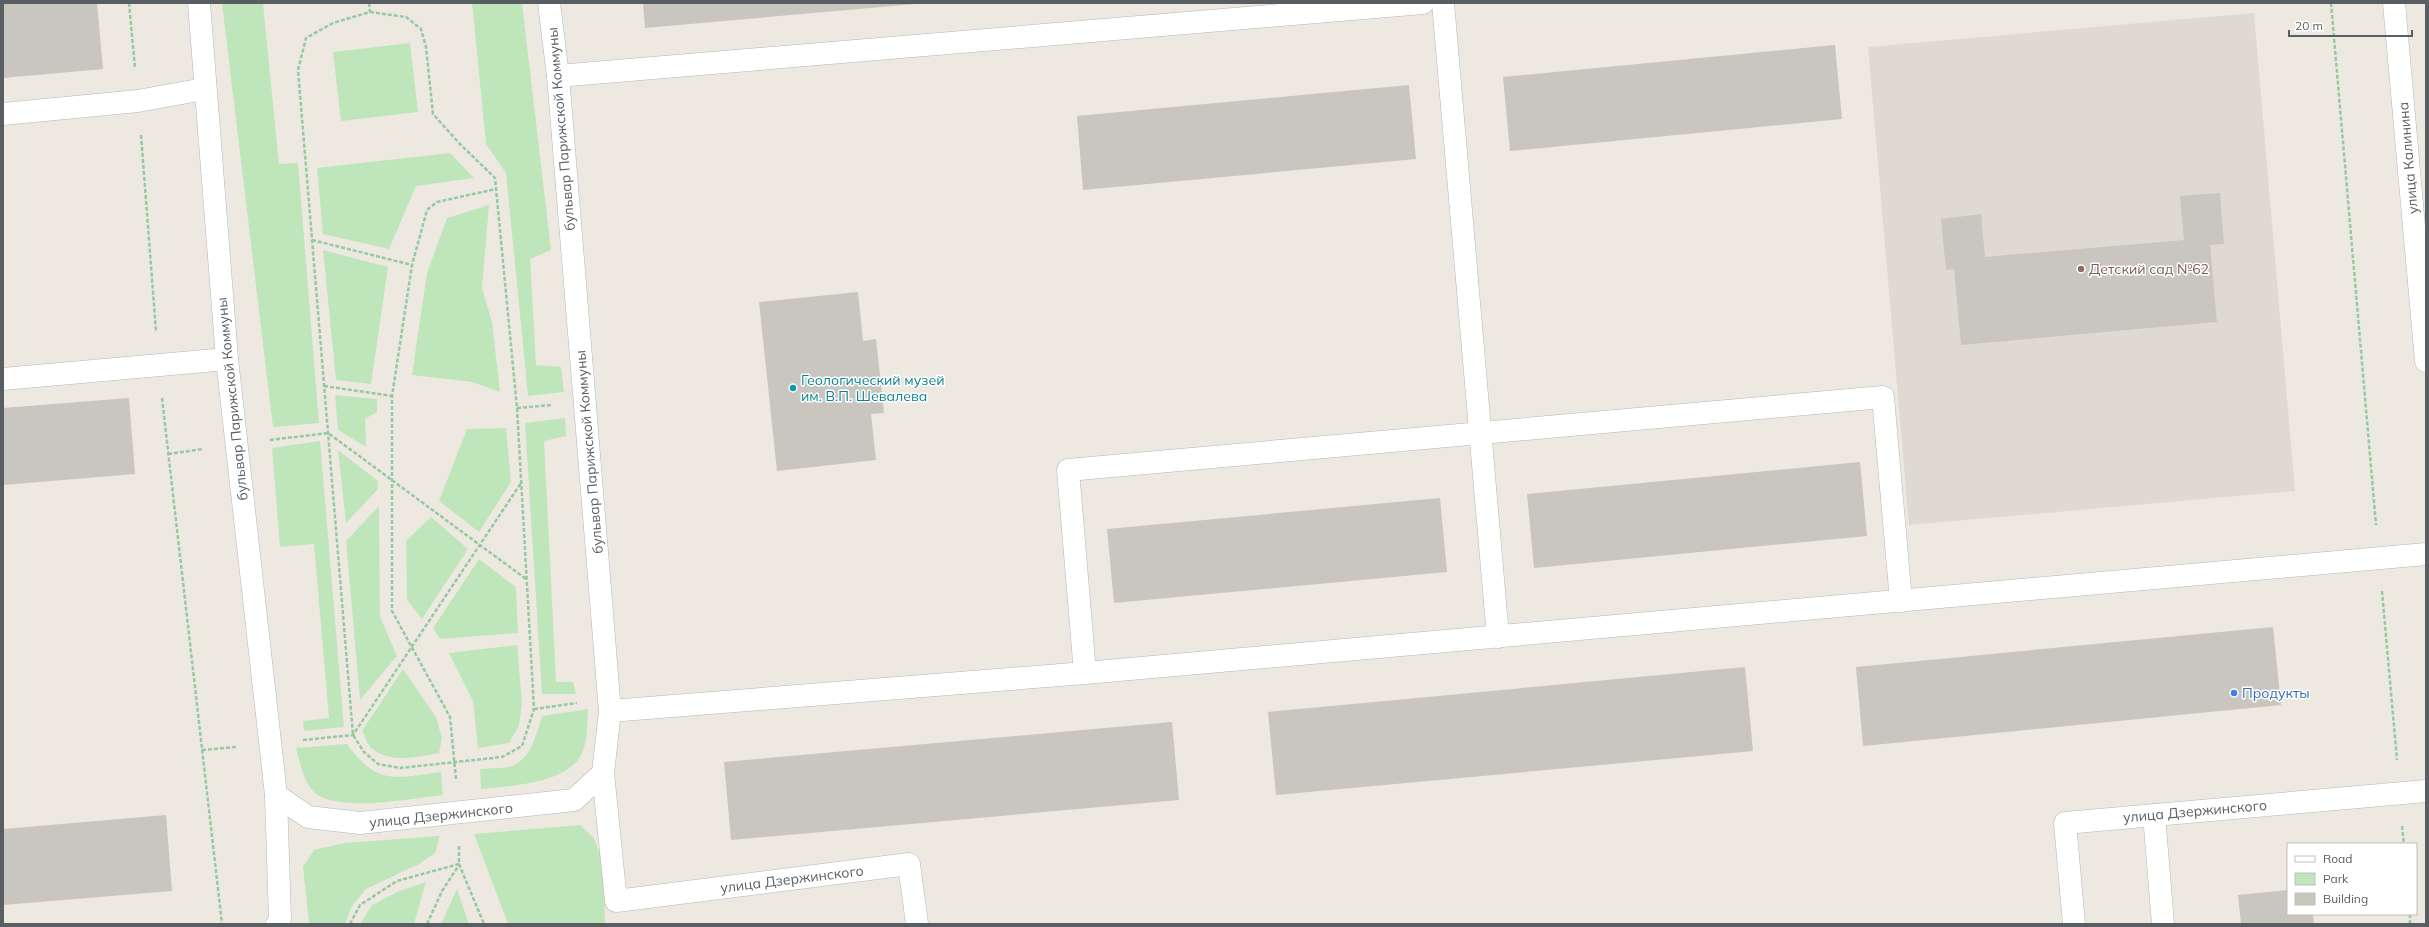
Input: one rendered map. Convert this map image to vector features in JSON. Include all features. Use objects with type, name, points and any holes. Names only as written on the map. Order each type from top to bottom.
[{"type":"street","name":"бульвар Парижской Коммуны","points":[[199,3],[204,89],[227,359],[276,795],[280,920],[276,924]]},
{"type":"street","name":"бульвар Парижской Коммуны","points":[[549,3],[558,76],[610,705],[603,773],[616,901]]},
{"type":"street","points":[[558,76],[1423,3]]},
{"type":"street","points":[[1443,3],[1498,637]]},
{"type":"street","name":"улица Калинина","points":[[2394,3],[2426,361]]},
{"type":"street","points":[[3,114],[138,101],[204,89]]},
{"type":"street","points":[[3,379],[158,367],[227,359]]},
{"type":"street","points":[[1085,673],[1068,470],[1883,397],[1901,601]]},
{"type":"street","points":[[610,705],[1085,673],[2426,554]]},
{"type":"street","name":"улица Дзержинского","points":[[276,795],[308,817],[360,823],[574,800],[603,773]]},
{"type":"street","name":"улица Дзержинского","points":[[2074,924],[2065,823],[2426,791]]},
{"type":"street","points":[[2154,815],[2163,924]]},
{"type":"street","name":"улица Дзержинского","points":[[616,901],[909,864],[917,924]]},
{"type":"path","points":[[129,3],[158,367],[222,924]]},
{"type":"path","points":[[369,3],[370,12]]},
{"type":"path","points":[[2331,3],[2404,843]]},
{"type":"path","points":[[370,12],[406,17],[421,29],[426,47],[433,114],[459,143],[495,178],[517,408],[534,709],[522,746],[502,757],[400,768],[378,764],[364,752],[353,734],[298,70],[306,38],[333,23],[370,12]]},
{"type":"path","points":[[484,924],[459,864],[455,762],[450,718],[392,611],[392,396],[412,265],[427,210],[437,202],[496,188]]},
{"type":"path","points":[[312,240],[412,265]]},
{"type":"path","points":[[324,386],[392,396]]},
{"type":"path","points":[[168,454],[328,433],[526,579]]},
{"type":"path","points":[[202,750],[353,734],[521,483]]},
{"type":"path","points":[[534,709],[610,705]]},
{"type":"path","points":[[350,924],[360,905],[397,881],[459,864]]},
{"type":"path","points":[[427,924],[442,891],[459,864]]},
{"type":"shaded area","name":"Детский сад №62","points":[[2254,13],[2295,491],[1909,525],[1868,47]]},
{"type":"green space","points":[[222,3],[263,3],[279,164],[298,163],[319,423],[273,427]]},
{"type":"green space","points":[[472,3],[522,3],[551,250],[530,259],[536,365],[561,367],[564,392],[528,396],[506,173],[486,144]]},
{"type":"green space","points":[[410,43],[418,112],[341,121],[333,52]]},
{"type":"green space","points":[[450,153],[474,178],[416,186],[389,249],[323,234],[317,168]]},
{"type":"green space","points":[[489,205],[482,288],[492,322],[500,392],[472,382],[412,375],[427,273],[447,218]]},
{"type":"green space","points":[[323,250],[388,267],[371,384],[336,380]]},
{"type":"green space","points":[[335,395],[377,399],[377,412],[365,419],[366,447],[338,430]]},
{"type":"green space","points":[[565,418],[566,436],[544,441],[556,682],[573,682],[576,694],[542,694],[525,423]]},
{"type":"green space","points":[[506,428],[511,482],[479,532],[439,501],[467,429]]},
{"type":"green space","points":[[320,441],[344,727],[304,731],[303,721],[329,718],[314,544],[280,547],[272,448]]},
{"type":"green space","points":[[338,450],[378,481],[378,489],[346,523]]},
{"type":"green space","points":[[379,506],[380,617],[397,656],[360,700],[346,541]]},
{"type":"green space","points":[[431,517],[468,549],[422,619],[407,600],[406,541]]},
{"type":"green space","points":[[479,559],[516,587],[518,633],[440,639],[433,628]]},
{"type":"green space","points":[[517,645],[522,703],[519,726],[509,743],[478,748],[473,701],[449,653]]},
{"type":"green space","points":[[403,669],[436,717],[442,738],[439,753],[404,758],[387,756],[378,753],[371,748],[362,731]]},
{"type":"green space","points":[[588,709],[584,749],[578,760],[570,768],[546,779],[519,785],[481,789],[480,769],[505,768],[519,763],[529,752],[542,716]]},
{"type":"green space","points":[[347,744],[358,758],[368,767],[378,773],[388,776],[399,777],[441,772],[443,795],[375,803],[338,802],[323,798],[313,791],[307,781],[302,771],[296,748]]},
{"type":"green space","points":[[580,825],[594,838],[603,863],[605,924],[508,924],[474,834]]},
{"type":"green space","points":[[440,836],[435,853],[419,864],[366,889],[352,906],[345,924],[309,924],[303,867],[314,850],[345,843]]},
{"type":"green space","points":[[426,882],[414,924],[360,924],[372,905],[399,891]]},
{"type":"green space","points":[[457,889],[469,924],[441,924]]},
{"type":"building","points":[[3,3],[97,3],[103,69],[3,78]]},
{"type":"building","points":[[643,3],[915,3],[915,4],[645,28]]},
{"type":"building","points":[[1835,45],[1842,119],[1510,151],[1503,77]]},
{"type":"building","points":[[1409,85],[1416,159],[1083,190],[1077,116]]},
{"type":"building","points":[[2220,193],[2224,244],[2210,245],[2217,322],[1961,345],[1954,269],[1946,270],[1941,219],[1981,214],[1985,257],[2184,240],[2180,196]]},
{"type":"building","points":[[858,292],[863,341],[876,339],[884,413],[871,414],[876,460],[777,471],[759,302]]},
{"type":"building","points":[[129,398],[135,474],[3,485],[3,408]]},
{"type":"building","points":[[1860,462],[1867,536],[1534,568],[1527,494]]},
{"type":"building","points":[[1440,498],[1447,572],[1114,603],[1107,529]]},
{"type":"building","points":[[2273,627],[2281,705],[1863,746],[1856,667]]},
{"type":"building","points":[[1745,667],[1753,751],[1276,795],[1268,712]]},
{"type":"building","points":[[1172,722],[1179,800],[731,840],[724,762]]},
{"type":"building","points":[[166,815],[172,891],[3,905],[3,829]]},
{"type":"building","points":[[2287,890],[2287,915],[2313,915],[2314,924],[2241,924],[2238,895]]},
{"type":"place","name":"Детский сад №62","points":[[2081,269]]},
{"type":"place","name":"Геологический музей им. В.П. Шевалева","points":[[793,388]]},
{"type":"place","name":"Продукты","points":[[2234,693]]}]
